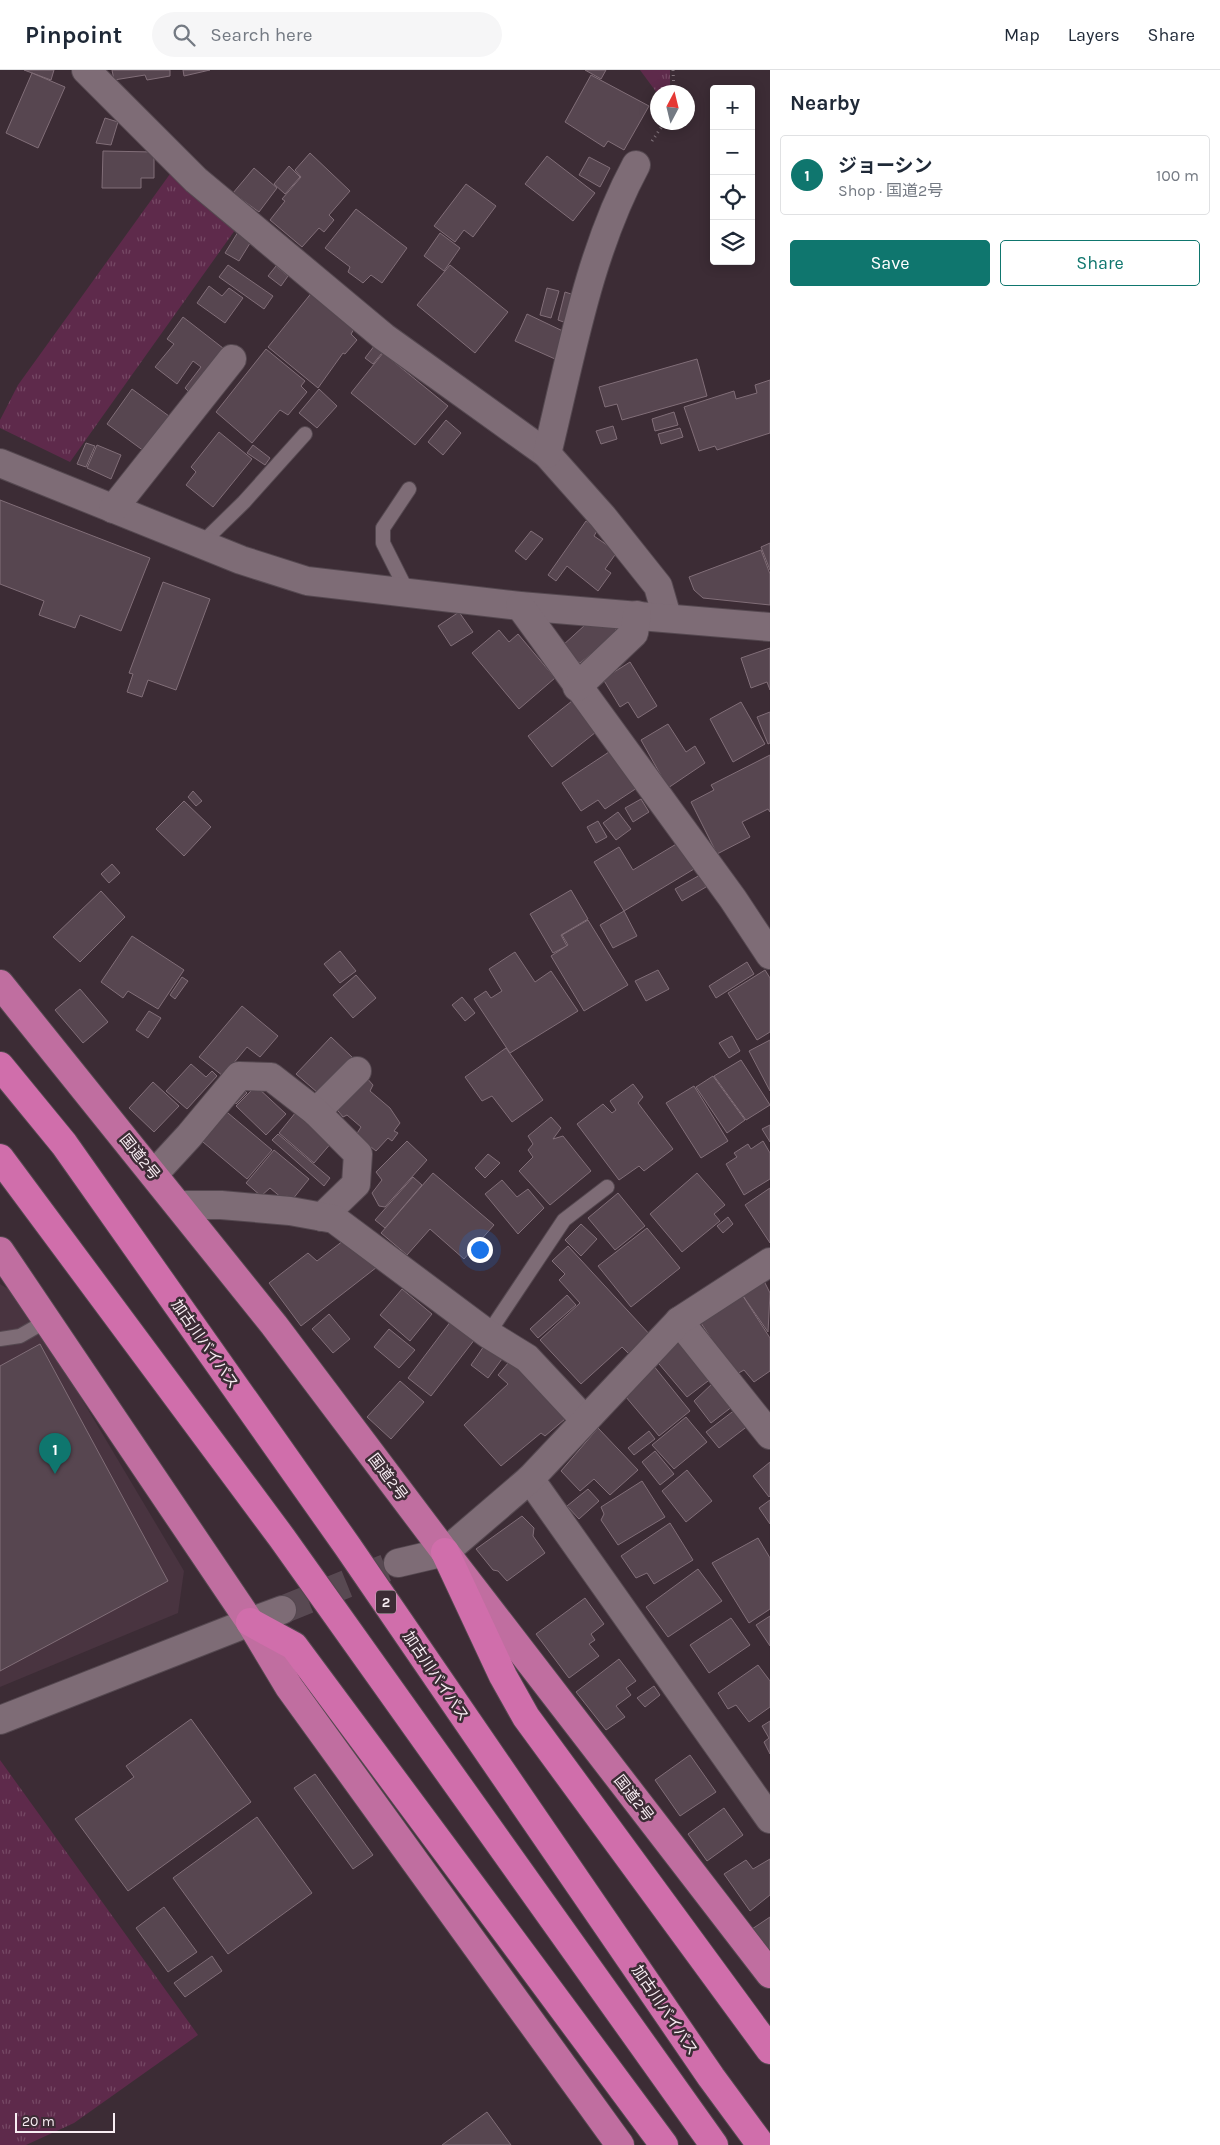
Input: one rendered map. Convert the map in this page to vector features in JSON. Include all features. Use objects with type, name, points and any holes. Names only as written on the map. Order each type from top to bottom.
[{"type":"highway","name":"国道2号","points":[[0,984],[274,1325],[444,1552],[770,1974]]},
{"type":"highway","name":"加古川バイパス","points":[[0,1066],[64,1144],[348,1547],[711,2078],[761,2145]]},
{"type":"highway","points":[[0,1158],[282,1538],[714,2145]]},
{"type":"highway","points":[[0,1250],[250,1622],[289,1687],[620,2145]]},
{"type":"highway","points":[[444,1552],[503,1676],[526,1717],[770,2050]]},
{"type":"highway","points":[[250,1622],[294,1646],[664,2145]]},
{"type":"street","points":[[86,70],[196,180],[384,337],[547,454],[603,517],[658,586],[667,617]]},
{"type":"street","points":[[547,454],[598,256],[619,196],[636,165]]},
{"type":"street","points":[[113,509],[232,359]]},
{"type":"street","points":[[0,463],[241,560],[308,581],[520,606],[770,627]]},
{"type":"street","points":[[520,606],[577,687],[733,899],[770,955]]},
{"type":"street","points":[[577,687],[634,633],[637,615]]},
{"type":"street","points":[[316,1112],[357,1071]]},
{"type":"street","points":[[154,1174],[189,1136],[239,1076],[271,1077],[316,1112],[358,1154],[356,1184],[322,1217]]},
{"type":"street","points":[[179,1205],[221,1205],[280,1210],[334,1219],[488,1334],[527,1358],[584,1419]]},
{"type":"street","points":[[398,1564],[444,1552],[530,1480],[584,1419],[679,1321],[770,1262]]},
{"type":"street","points":[[679,1321],[770,1435]]},
{"type":"street","points":[[530,1480],[770,1819]]},
{"type":"street","points":[[0,1720],[282,1610]]},
{"type":"lane","points":[[201,544],[244,502],[305,434]]},
{"type":"lane","points":[[408,592],[383,543],[383,528],[409,489]]},
{"type":"lane","points":[[488,1334],[564,1220],[607,1187]]},
{"type":"lane","points":[[0,1340],[20,1336],[48,1320]]},
{"type":"path","points":[[673,70],[674,85]]},
{"type":"shaded area","points":[[0,1284],[21,1297],[184,1571],[178,1613],[0,1687]]},
{"type":"green space","points":[[640,70],[670,70],[670,85],[651,85]]},
{"type":"green space","points":[[175,167],[240,223],[70,462],[0,428],[0,420],[18,385]]},
{"type":"green space","points":[[0,1760],[198,2035],[74,2123],[26,2145],[0,2145]]},
{"type":"building","points":[[24,70],[54,70],[51,80]]},
{"type":"building","points":[[112,70],[170,70],[170,76],[147,80],[145,75],[114,80]]},
{"type":"building","points":[[183,70],[210,70],[184,76]]},
{"type":"building","points":[[585,70],[606,70],[601,79]]},
{"type":"building","points":[[32,73],[65,87],[38,148],[6,133]]},
{"type":"building","points":[[591,75],[649,106],[624,150],[608,141],[604,147],[565,122]]},
{"type":"building","points":[[105,118],[118,122],[111,145],[96,143]]},
{"type":"building","points":[[103,151],[154,152],[154,178],[141,178],[141,188],[102,188]]},
{"type":"building","points":[[310,153],[350,191],[329,215],[334,220],[324,232],[319,228],[302,247],[270,220],[285,201],[282,199],[301,177],[295,170]]},
{"type":"building","points":[[547,156],[595,193],[573,221],[525,184]]},
{"type":"building","points":[[589,157],[610,168],[600,187],[579,175]]},
{"type":"building","points":[[289,166],[300,177],[285,194],[274,184]]},
{"type":"building","points":[[254,168],[277,188],[259,212],[233,193]]},
{"type":"building","points":[[466,184],[496,206],[473,237],[464,230],[455,242],[434,226]]},
{"type":"building","points":[[356,209],[407,248],[382,283],[371,275],[363,283],[348,272],[350,267],[325,248]]},
{"type":"building","points":[[238,232],[252,240],[239,261],[225,253]]},
{"type":"building","points":[[440,233],[460,248],[444,271],[424,256]]},
{"type":"building","points":[[228,265],[273,296],[264,309],[219,277]]},
{"type":"building","points":[[450,265],[508,312],[475,353],[417,305]]},
{"type":"building","points":[[276,266],[288,276],[281,286],[268,276]]},
{"type":"building","points":[[209,286],[222,296],[229,288],[243,298],[225,323],[197,303]]},
{"type":"building","points":[[547,288],[559,291],[551,318],[540,315]]},
{"type":"building","points":[[313,291],[356,326],[351,334],[357,340],[345,354],[343,353],[318,388],[268,347]]},
{"type":"building","points":[[565,292],[577,296],[569,324],[558,320]]},
{"type":"building","points":[[527,314],[567,333],[555,359],[515,341]]},
{"type":"building","points":[[183,317],[228,352],[192,395],[185,388],[201,367],[193,361],[177,384],[155,367],[174,344],[167,339]]},
{"type":"building","points":[[378,341],[386,348],[373,364],[365,358]]},
{"type":"building","points":[[266,349],[305,381],[301,386],[307,392],[288,415],[280,410],[252,443],[216,412]]},
{"type":"building","points":[[383,353],[448,406],[415,445],[351,393]]},
{"type":"building","points":[[697,359],[707,396],[622,420],[617,404],[605,407],[599,387]]},
{"type":"building","points":[[770,380],[770,433],[717,450],[715,446],[699,451],[684,407],[734,391],[736,399],[757,393],[755,385]]},
{"type":"building","points":[[132,389],[173,419],[148,454],[107,424]]},
{"type":"building","points":[[319,389],[337,406],[317,428],[299,413]]},
{"type":"building","points":[[674,412],[678,425],[655,431],[652,419]]},
{"type":"building","points":[[446,420],[461,433],[443,455],[428,442]]},
{"type":"building","points":[[613,426],[617,439],[601,444],[596,431]]},
{"type":"building","points":[[680,428],[683,437],[661,444],[658,434]]},
{"type":"building","points":[[219,432],[252,459],[213,507],[186,485],[196,472],[191,467]]},
{"type":"building","points":[[86,443],[95,446],[86,467],[77,464]]},
{"type":"building","points":[[97,445],[121,455],[111,479],[87,468]]},
{"type":"building","points":[[253,445],[270,458],[265,465],[247,453]]},
{"type":"building","points":[[0,500],[150,558],[121,631],[80,615],[75,628],[39,615],[44,601],[0,584]]},
{"type":"building","points":[[586,521],[598,529],[594,536],[617,552],[605,569],[611,573],[598,591],[567,566],[556,581],[548,575]]},
{"type":"building","points":[[531,531],[543,539],[526,560],[515,551]]},
{"type":"building","points":[[770,543],[770,570],[761,547]]},
{"type":"building","points":[[761,550],[770,574],[770,605],[703,598],[694,590],[689,577]]},
{"type":"building","points":[[163,582],[210,599],[176,690],[148,680],[142,697],[127,692],[133,674],[129,673]]},
{"type":"building","points":[[459,612],[473,632],[451,646],[438,626]]},
{"type":"building","points":[[585,625],[613,626],[618,632],[580,663],[562,646]]},
{"type":"building","points":[[499,630],[509,642],[518,634],[555,678],[519,709],[472,653]]},
{"type":"building","points":[[770,648],[770,690],[767,682],[751,688],[741,658]]},
{"type":"building","points":[[630,662],[657,706],[638,718],[628,702],[620,707],[603,679]]},
{"type":"building","points":[[572,701],[596,732],[552,767],[528,736]]},
{"type":"building","points":[[741,702],[765,744],[733,762],[710,719]]},
{"type":"building","points":[[770,712],[770,743],[768,744],[757,717]]},
{"type":"building","points":[[668,724],[686,752],[695,746],[705,763],[668,788],[641,740]]},
{"type":"building","points":[[615,748],[640,786],[605,809],[598,800],[581,811],[562,783]]},
{"type":"building","points":[[770,755],[770,812],[768,809],[742,822],[750,837],[717,854],[691,802],[714,790],[711,785]]},
{"type":"building","points":[[193,791],[202,801],[196,806],[188,797]]},
{"type":"building","points":[[641,799],[649,812],[633,822],[625,808]]},
{"type":"building","points":[[184,801],[211,827],[184,856],[156,829]]},
{"type":"building","points":[[618,812],[631,829],[616,840],[603,823]]},
{"type":"building","points":[[598,821],[607,837],[596,843],[587,827]]},
{"type":"building","points":[[683,840],[699,866],[624,911],[594,862],[619,847],[633,870]]},
{"type":"building","points":[[112,864],[120,873],[109,883],[101,874]]},
{"type":"building","points":[[700,875],[706,887],[682,901],[675,889]]},
{"type":"building","points":[[571,890],[588,919],[561,935],[567,946],[553,953],[530,914]]},
{"type":"building","points":[[101,891],[125,917],[80,962],[53,937]]},
{"type":"building","points":[[624,911],[637,936],[613,948],[600,925]]},
{"type":"building","points":[[588,920],[628,985],[584,1011],[551,956],[568,945],[562,935]]},
{"type":"building","points":[[132,936],[184,970],[158,1009],[128,991],[123,998],[101,982]]},
{"type":"building","points":[[340,951],[356,971],[340,983],[324,964]]},
{"type":"building","points":[[515,952],[535,982],[551,971],[578,1011],[510,1053],[474,999],[486,991],[491,998],[502,991],[489,969]]},
{"type":"building","points":[[747,962],[754,974],[716,998],[709,986]]},
{"type":"building","points":[[658,970],[669,989],[646,1001],[635,981]]},
{"type":"building","points":[[765,970],[770,978],[770,1032],[757,1040],[728,993]]},
{"type":"building","points":[[356,975],[376,998],[353,1018],[333,995]]},
{"type":"building","points":[[182,977],[188,981],[175,999],[170,995]]},
{"type":"building","points":[[80,989],[108,1022],[83,1043],[55,1010]]},
{"type":"building","points":[[462,997],[475,1013],[465,1021],[452,1005]]},
{"type":"building","points":[[242,1006],[278,1036],[260,1057],[247,1047],[223,1076],[199,1057]]},
{"type":"building","points":[[149,1011],[161,1018],[148,1038],[136,1030]]},
{"type":"building","points":[[732,1036],[740,1051],[729,1058],[719,1043]]},
{"type":"building","points":[[331,1037],[352,1057],[318,1093],[296,1074]]},
{"type":"building","points":[[770,1040],[770,1091],[749,1051]]},
{"type":"building","points":[[506,1048],[543,1100],[512,1122],[492,1096],[482,1101],[465,1077]]},
{"type":"building","points":[[741,1060],[770,1105],[746,1120],[714,1076]]},
{"type":"building","points":[[191,1064],[206,1077],[212,1071],[217,1076],[187,1109],[166,1091]]},
{"type":"building","points":[[365,1076],[373,1085],[370,1091],[390,1108],[400,1123],[394,1131],[398,1133],[392,1141],[388,1138],[376,1151],[356,1135],[361,1127],[347,1115],[343,1117],[334,1106]]},
{"type":"building","points":[[713,1076],[745,1120],[727,1133],[696,1087]]},
{"type":"building","points":[[153,1082],[179,1106],[154,1132],[129,1108]]},
{"type":"building","points":[[633,1084],[643,1097],[638,1103],[673,1149],[644,1171],[639,1166],[619,1180],[577,1124],[603,1104],[612,1113],[616,1110],[610,1101]]},
{"type":"building","points":[[256,1086],[286,1114],[266,1135],[236,1106]]},
{"type":"building","points":[[694,1086],[728,1141],[701,1158],[666,1103]]},
{"type":"building","points":[[242,1088],[247,1093],[236,1104],[232,1100]]},
{"type":"building","points":[[222,1108],[272,1150],[247,1179],[197,1137]]},
{"type":"building","points":[[296,1112],[332,1142],[314,1163],[279,1133]]},
{"type":"building","points":[[551,1117],[561,1128],[553,1139],[563,1136],[591,1171],[550,1205],[519,1171],[533,1157],[528,1150],[533,1144],[528,1136]]},
{"type":"building","points":[[770,1125],[770,1142],[762,1129]]},
{"type":"building","points":[[278,1134],[330,1178],[324,1186],[272,1140]]},
{"type":"building","points":[[407,1141],[427,1160],[385,1207],[379,1206],[372,1193],[382,1180],[376,1172]]},
{"type":"building","points":[[763,1141],[770,1153],[770,1179],[744,1195],[726,1164],[737,1157],[734,1153],[748,1144],[751,1149]]},
{"type":"building","points":[[274,1150],[309,1179],[292,1200],[287,1196],[283,1199],[270,1188],[261,1196],[246,1183]]},
{"type":"building","points":[[488,1154],[500,1163],[485,1178],[475,1168]]},
{"type":"building","points":[[433,1173],[494,1225],[464,1259],[430,1229],[407,1255],[381,1233]]},
{"type":"building","points":[[697,1173],[725,1205],[714,1214],[720,1221],[682,1252],[650,1214]]},
{"type":"building","points":[[413,1177],[422,1185],[385,1228],[375,1220]]},
{"type":"building","points":[[502,1180],[517,1197],[528,1189],[544,1208],[518,1234],[485,1194]]},
{"type":"building","points":[[770,1188],[770,1243],[745,1205]]},
{"type":"building","points":[[618,1193],[645,1226],[615,1250],[588,1218]]},
{"type":"building","points":[[728,1217],[733,1224],[723,1233],[717,1226]]},
{"type":"building","points":[[581,1224],[597,1239],[581,1256],[565,1240]]},
{"type":"building","points":[[647,1228],[680,1268],[631,1307],[598,1266]]},
{"type":"building","points":[[348,1237],[377,1267],[301,1326],[269,1283],[308,1253],[317,1261]]},
{"type":"building","points":[[568,1246],[652,1337],[631,1356],[622,1347],[581,1384],[540,1340],[580,1303],[559,1280],[565,1274],[552,1261]]},
{"type":"building","points":[[764,1281],[770,1293],[768,1332],[741,1293]]},
{"type":"building","points":[[402,1289],[432,1314],[410,1341],[380,1315]]},
{"type":"building","points":[[741,1293],[770,1338],[770,1371],[754,1382],[744,1370],[735,1375],[699,1320]]},
{"type":"building","points":[[567,1295],[576,1305],[538,1338],[530,1329]]},
{"type":"building","points":[[329,1314],[350,1339],[333,1353],[312,1329]]},
{"type":"building","points":[[451,1321],[475,1339],[431,1396],[408,1378]]},
{"type":"building","points":[[389,1329],[415,1350],[399,1368],[374,1347]]},
{"type":"building","points":[[679,1337],[712,1378],[687,1397],[654,1358]]},
{"type":"building","points":[[40,1344],[168,1581],[0,1671],[0,1366]]},
{"type":"building","points":[[484,1346],[502,1359],[488,1378],[471,1365]]},
{"type":"building","points":[[509,1362],[525,1371],[565,1419],[545,1436],[541,1433],[501,1466],[464,1425],[508,1384],[498,1375]]},
{"type":"building","points":[[653,1365],[690,1411],[659,1436],[620,1390]]},
{"type":"building","points":[[400,1381],[424,1402],[391,1439],[367,1417]]},
{"type":"building","points":[[714,1382],[733,1406],[711,1423],[694,1401]]},
{"type":"building","points":[[736,1409],[749,1425],[719,1448],[706,1432]]},
{"type":"building","points":[[686,1417],[707,1442],[674,1469],[652,1445]]},
{"type":"building","points":[[598,1428],[638,1470],[610,1495],[594,1479],[580,1491],[561,1471]]},
{"type":"building","points":[[649,1431],[655,1439],[634,1455],[628,1448]]},
{"type":"building","points":[[655,1451],[674,1474],[660,1485],[642,1462]]},
{"type":"building","points":[[770,1462],[770,1496],[769,1497],[753,1476]]},
{"type":"building","points":[[687,1470],[712,1501],[686,1522],[662,1491]]},
{"type":"building","points":[[642,1481],[665,1517],[618,1545],[601,1520],[604,1514],[601,1507]]},
{"type":"building","points":[[588,1489],[599,1501],[579,1519],[567,1506]]},
{"type":"building","points":[[770,1500],[770,1524],[759,1508]]},
{"type":"building","points":[[522,1516],[534,1528],[533,1536],[545,1553],[507,1581],[498,1571],[493,1570],[476,1549]]},
{"type":"building","points":[[670,1523],[693,1560],[654,1584],[647,1573],[636,1578],[621,1556]]},
{"type":"building","points":[[758,1538],[770,1558],[770,1609],[749,1623],[712,1563]]},
{"type":"building","points":[[698,1569],[722,1601],[668,1637],[646,1607]]},
{"type":"building","points":[[585,1598],[604,1624],[591,1634],[595,1640],[589,1644],[599,1656],[569,1678],[536,1634]]},
{"type":"building","points":[[770,1616],[770,1646],[756,1625]]},
{"type":"building","points":[[731,1618],[750,1645],[709,1673],[690,1645]]},
{"type":"building","points":[[619,1659],[636,1681],[626,1688],[631,1695],[616,1706],[625,1717],[606,1730],[576,1692]]},
{"type":"building","points":[[758,1665],[770,1681],[770,1707],[749,1722],[736,1705],[728,1709],[718,1693]]},
{"type":"building","points":[[654,1686],[660,1695],[645,1707],[637,1698]]},
{"type":"building","points":[[191,1719],[251,1802],[128,1891],[75,1819],[134,1777],[126,1766]]},
{"type":"building","points":[[770,1721],[770,1754],[764,1742],[769,1738],[762,1726]]},
{"type":"building","points":[[690,1755],[716,1792],[680,1816],[655,1780]]},
{"type":"building","points":[[315,1774],[373,1855],[353,1869],[294,1788]]},
{"type":"building","points":[[724,1808],[743,1835],[707,1861],[688,1834]]},
{"type":"building","points":[[257,1817],[312,1893],[228,1954],[173,1878]]},
{"type":"building","points":[[770,1859],[770,1895],[750,1911],[724,1874],[746,1860],[753,1869]]},
{"type":"building","points":[[164,1907],[197,1952],[168,1972],[136,1928]]},
{"type":"building","points":[[770,1917],[770,1953],[752,1929]]},
{"type":"building","points":[[212,1956],[222,1971],[185,1997],[174,1983]]},
{"type":"building","points":[[487,2112],[511,2145],[442,2145]]},
{"type":"tunnel","points":[[282,1610],[398,1563]]},
{"type":"place","name":"ジョーシン","points":[[55,1474]]}]
